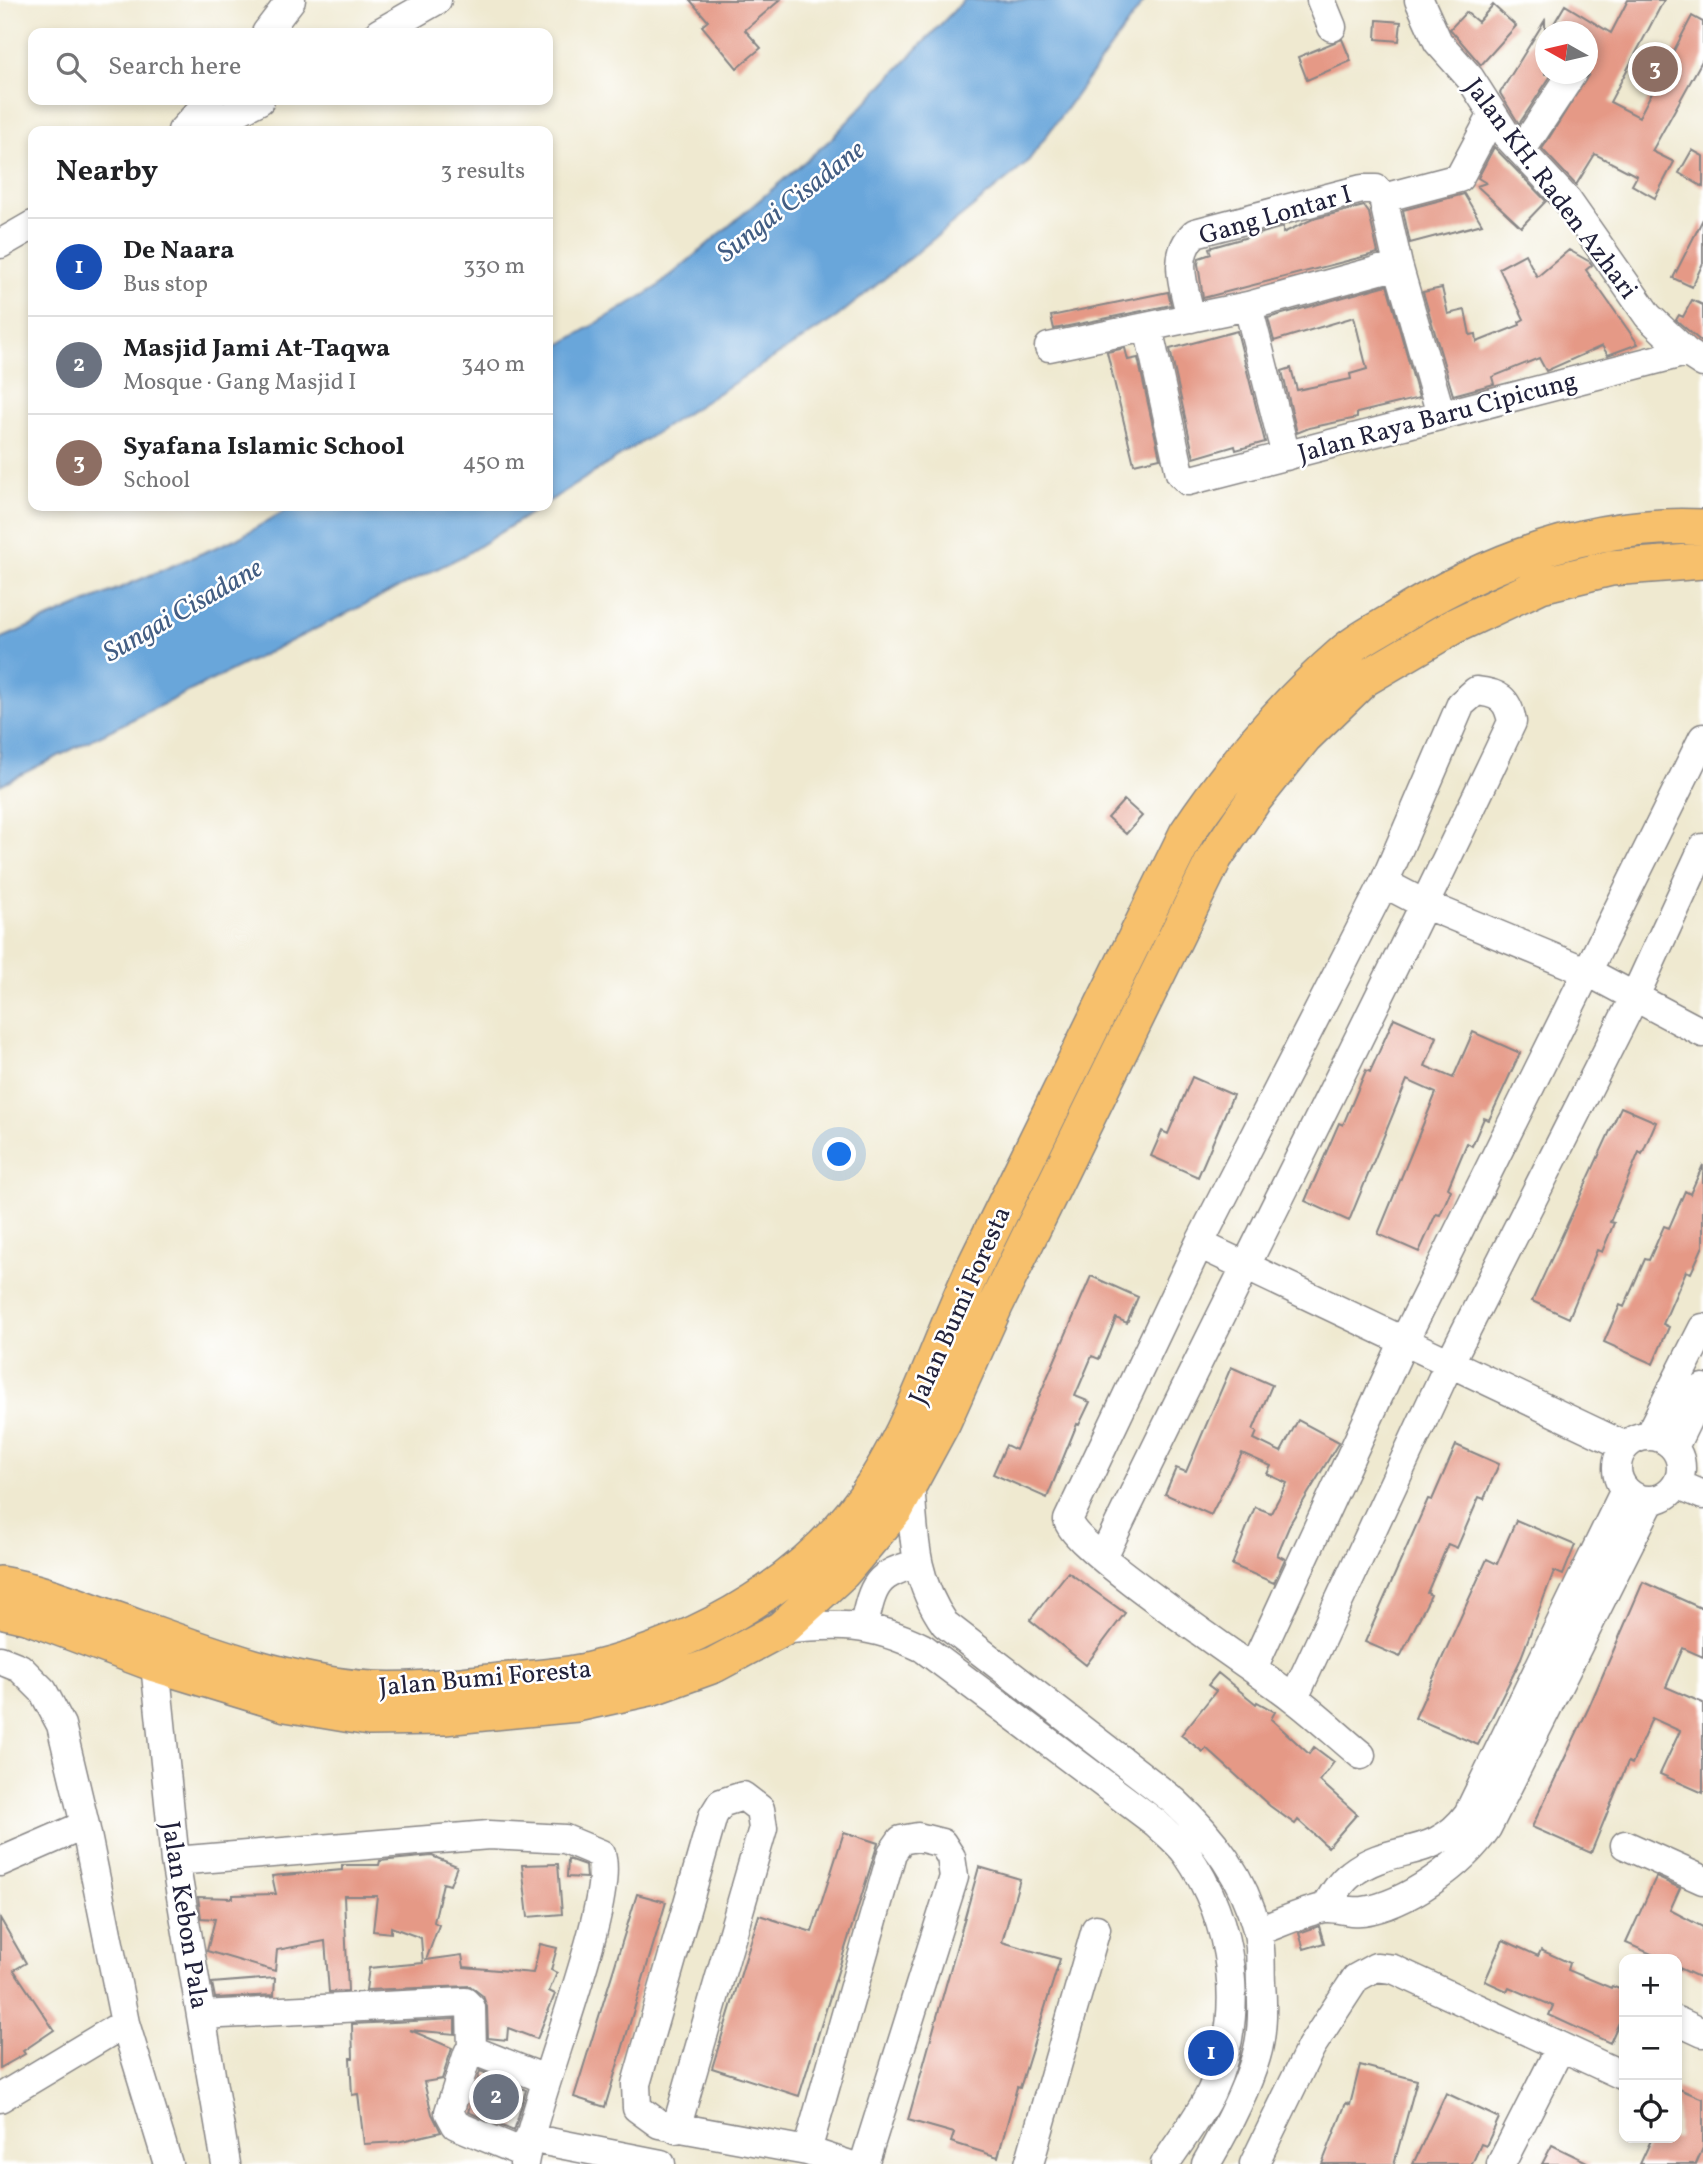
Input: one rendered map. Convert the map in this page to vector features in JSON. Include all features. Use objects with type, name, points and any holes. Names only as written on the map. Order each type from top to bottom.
[{"type":"main road","name":"Jalan Bumi Foresta","points":[[0,1584],[34,1590],[158,1650],[286,1704],[369,1718],[587,1671],[653,1651],[731,1618],[790,1576],[855,1510],[876,1480],[898,1443],[962,1291],[1187,833],[1227,774],[1281,711],[1345,651],[1432,596],[1528,551],[1605,533],[1671,526],[1703,527]]},
{"type":"main road","name":"Jalan Bumi Foresta","points":[[443,1702],[577,1704],[650,1688],[714,1665],[781,1629],[843,1572],[896,1509],[943,1422],[995,1306],[1215,857],[1255,798],[1304,737],[1364,679],[1454,626],[1541,585],[1611,568],[1703,561]]},
{"type":"main road","points":[[962,1291],[995,1306]]},
{"type":"main road","name":"Jalan Bumi Foresta","points":[[0,1610],[158,1650]]},
{"type":"street","points":[[269,28],[291,0]]},
{"type":"street","points":[[388,28],[437,0]]},
{"type":"street","name":"Jalan KH. Raden Azhari","points":[[1419,0],[1438,42],[1470,78],[1492,117],[1567,200],[1648,316],[1698,359]]},
{"type":"street","points":[[1521,151],[1565,84]]},
{"type":"street","points":[[187,126],[205,105]]},
{"type":"street","points":[[209,126],[250,105]]},
{"type":"street","points":[[1383,198],[1458,178],[1492,117]]},
{"type":"street","name":"Gang Lontar I","points":[[1191,318],[1180,260],[1182,248],[1195,233],[1362,189],[1376,190],[1383,198],[1398,265],[1441,415]]},
{"type":"street","points":[[0,244],[28,228]]},
{"type":"street","points":[[1049,347],[1248,306],[1398,265]]},
{"type":"street","points":[[1248,306],[1286,456]]},
{"type":"street","name":"Jalan Raya Baru Cipicung","points":[[1148,327],[1180,473],[1188,481],[1441,415],[1698,359]]},
{"type":"street","points":[[1103,1557],[1243,1267],[1426,905],[1511,722],[1509,705],[1501,696],[1476,691],[1461,704],[1384,883],[1199,1244],[1069,1514],[1070,1528],[1075,1534],[1103,1557],[1175,1614],[1294,1698],[1361,1755]]},
{"type":"street","points":[[1252,1668],[1404,1341],[1703,738]]},
{"type":"street","points":[[1294,1698],[1449,1364],[1635,996],[1703,848]]},
{"type":"street","points":[[1384,883],[1426,905],[1588,972],[1703,1033]]},
{"type":"street","points":[[1199,1244],[1449,1364],[1649,1443],[1680,1459],[1690,1489],[1651,1500],[1633,1496],[1625,1490],[1618,1468],[1649,1443],[1703,1388]]},
{"type":"street","points":[[1649,1443],[1703,1328]]},
{"type":"street","points":[[910,1482],[917,1564],[929,1602],[945,1624],[1174,1801],[1206,1831],[1236,1874],[1258,1931],[1262,2003],[1257,2056],[1237,2105],[1206,2164]]},
{"type":"street","points":[[1325,1908],[1348,1875],[1364,1864],[1381,1857],[1424,1849],[1446,1837],[1468,1814],[1625,1490]]},
{"type":"street","points":[[1258,1931],[1325,1908],[1346,1912],[1380,1908],[1434,1879],[1466,1856],[1487,1828],[1651,1500]]},
{"type":"street","points":[[864,1625],[871,1594],[880,1580],[891,1570],[917,1564]]},
{"type":"street","points":[[781,1629],[839,1623],[864,1625],[894,1633],[923,1647],[1156,1823],[1184,1851],[1207,1887],[1225,1933],[1232,1990],[1227,2048],[1211,2093],[1165,2164]]},
{"type":"street","name":"Jalan Kebon Pala","points":[[158,1650],[175,1861],[226,2164]]},
{"type":"street","points":[[0,1660],[20,1668],[43,1691],[61,1725],[85,1825],[124,2023],[168,2164]]},
{"type":"street","points":[[1017,1718],[1035,1694]]},
{"type":"street","points":[[676,2129],[763,1828],[760,1809],[743,1796],[720,1803],[713,1816],[636,2084],[637,2108],[644,2116],[676,2129],[807,2151],[847,2164]]},
{"type":"street","points":[[0,1862],[85,1825]]},
{"type":"street","points":[[175,1861],[489,1835],[536,1835],[565,1839],[601,1854],[605,1867],[594,1928],[545,2079],[526,2152]]},
{"type":"street","points":[[807,2151],[892,1853],[901,1840],[918,1837],[942,1843],[951,1857],[954,1877],[864,2164]]},
{"type":"street","points":[[1625,1845],[1703,1880]]},
{"type":"street","points":[[1424,1849],[1434,1879]]},
{"type":"street","points":[[1029,2164],[1096,1929]]},
{"type":"street","points":[[1254,2164],[1311,2047],[1356,1978],[1364,1971],[1376,1967],[1393,1969],[1619,2074]]},
{"type":"street","points":[[201,2015],[465,2002],[471,2008],[472,2050],[468,2053],[449,2112],[456,2125],[526,2152],[662,2164]]},
{"type":"street","points":[[0,2098],[124,2023]]},
{"type":"street","points":[[1682,2023],[1703,2033]]},
{"type":"street","points":[[1501,2164],[1560,2048]]},
{"type":"street","points":[[472,2050],[545,2079]]},
{"type":"water","name":"Sungai Cisadane","points":[[964,0],[1145,0],[1026,164],[837,317],[553,499],[553,349],[656,288],[830,140]]},
{"type":"water","name":"Sungai Cisadane","points":[[284,511],[534,511],[465,555],[0,785],[0,639],[240,537]]},
{"type":"building","points":[[690,0],[780,0],[745,30],[761,48],[737,68],[702,26],[708,21]]},
{"type":"building","points":[[1628,0],[1664,0],[1610,102],[1639,117],[1692,16],[1703,22],[1703,59],[1652,151],[1674,162],[1655,198],[1632,185],[1637,176],[1595,154],[1576,185],[1542,149],[1583,84],[1598,84],[1598,25],[1611,33]]},
{"type":"building","points":[[1493,5],[1516,26],[1481,65],[1450,29],[1466,12],[1478,22]]},
{"type":"building","points":[[1565,5],[1591,21],[1556,21]]},
{"type":"building","points":[[1377,20],[1401,22],[1399,41],[1376,39]]},
{"type":"building","points":[[1535,36],[1535,84],[1545,84],[1519,124],[1500,93]]},
{"type":"building","points":[[1342,39],[1351,61],[1307,80],[1298,57]]},
{"type":"building","points":[[1494,147],[1546,201],[1521,227],[1477,186],[1486,183],[1478,178]]},
{"type":"building","points":[[1692,150],[1703,156],[1703,187],[1679,173]]},
{"type":"building","points":[[1464,194],[1482,224],[1410,243],[1403,210]]},
{"type":"building","points":[[1364,206],[1369,213],[1378,253],[1203,298],[1198,264],[1199,258],[1211,254],[1209,248],[1283,227],[1283,233],[1313,219]]},
{"type":"building","points":[[1703,219],[1703,263],[1692,287],[1673,278]]},
{"type":"building","points":[[1569,250],[1590,262],[1592,265],[1586,270],[1638,344],[1608,355],[1602,346],[1546,371],[1539,358],[1492,377],[1494,384],[1453,395],[1423,292],[1442,288],[1448,314],[1465,310],[1470,335],[1476,334],[1477,342],[1520,325],[1519,322],[1524,319],[1499,268],[1525,254],[1537,277]]},
{"type":"building","points":[[1387,285],[1419,398],[1357,413],[1357,418],[1297,433],[1282,371],[1291,368],[1297,390],[1351,379],[1350,374],[1367,369],[1354,317],[1274,341],[1268,318]]},
{"type":"building","points":[[1168,292],[1171,305],[1054,329],[1051,316]]},
{"type":"building","points":[[1692,300],[1703,305],[1703,343],[1676,320],[1679,315],[1683,317]]},
{"type":"building","points":[[1237,331],[1265,442],[1236,450],[1235,446],[1194,458],[1170,349]]},
{"type":"building","points":[[1125,348],[1128,360],[1138,358],[1160,458],[1134,464],[1107,352]]},
{"type":"building","points":[[1124,800],[1142,816],[1126,834],[1108,818]]},
{"type":"building","points":[[1394,1018],[1437,1037],[1425,1066],[1453,1078],[1473,1032],[1520,1053],[1489,1120],[1484,1118],[1472,1146],[1467,1143],[1440,1215],[1436,1214],[1419,1252],[1378,1234],[1436,1093],[1407,1080],[1349,1221],[1305,1201],[1339,1123],[1343,1125],[1366,1070],[1370,1072]]},
{"type":"building","points":[[1192,1077],[1233,1095],[1198,1177],[1151,1156],[1162,1131],[1168,1134]]},
{"type":"building","points":[[1621,1107],[1656,1122],[1642,1154],[1639,1152],[1610,1222],[1614,1223],[1602,1252],[1597,1250],[1569,1318],[1532,1301]]},
{"type":"building","points":[[1703,1165],[1703,1246],[1691,1273],[1686,1271],[1663,1324],[1669,1327],[1653,1364],[1604,1342],[1620,1305],[1624,1307],[1645,1259],[1649,1260],[1664,1226],[1669,1228],[1685,1191],[1690,1194]]},
{"type":"building","points":[[1091,1276],[1138,1297],[1127,1323],[1116,1318],[1099,1359],[1092,1356],[1075,1396],[1090,1402],[1079,1425],[1077,1424],[1047,1498],[993,1474],[1006,1445],[1016,1450]]},
{"type":"building","points":[[1231,1367],[1272,1385],[1253,1430],[1257,1432],[1254,1439],[1281,1452],[1298,1420],[1339,1442],[1291,1522],[1277,1555],[1285,1559],[1274,1583],[1232,1565],[1255,1507],[1271,1513],[1287,1483],[1267,1474],[1271,1466],[1242,1453],[1211,1515],[1165,1494],[1176,1468],[1186,1472]]},
{"type":"building","points":[[1456,1445],[1499,1464],[1484,1499],[1479,1497],[1457,1548],[1448,1544],[1427,1593],[1431,1595],[1400,1657],[1365,1642],[1428,1499],[1432,1500]]},
{"type":"building","points":[[1516,1520],[1575,1545],[1563,1575],[1554,1571],[1519,1663],[1478,1745],[1415,1718],[1487,1559],[1497,1564]]},
{"type":"building","points":[[1068,1572],[1125,1613],[1086,1665],[1030,1620]]},
{"type":"building","points":[[1643,1582],[1703,1609],[1703,1657],[1683,1648],[1666,1687],[1703,1703],[1703,1793],[1660,1774],[1680,1731],[1652,1718],[1632,1764],[1628,1762],[1591,1853],[1532,1827],[1589,1707]]},
{"type":"building","points":[[1218,1673],[1256,1704],[1257,1702],[1275,1712],[1271,1719],[1309,1754],[1314,1747],[1334,1762],[1320,1781],[1357,1814],[1328,1847],[1298,1820],[1295,1824],[1270,1806],[1206,1748],[1203,1752],[1181,1735],[1216,1691],[1208,1685]]},
{"type":"building","points":[[844,1832],[878,1843],[799,2096],[712,2068],[759,1915],[812,1932]]},
{"type":"building","points":[[432,1856],[457,1866],[450,1885],[443,1883],[434,1922],[439,1925],[426,1960],[462,1955],[464,1967],[533,1973],[540,1944],[557,1948],[551,1970],[557,1973],[549,1991],[555,1994],[537,2039],[508,2028],[507,2040],[488,2038],[487,2007],[483,1996],[470,1986],[366,1990],[369,1968],[423,1963],[421,1938],[391,1927],[391,1933],[373,1931],[377,1896],[344,1896],[348,1991],[329,1992],[325,1941],[277,1950],[275,1971],[207,1951],[215,1919],[201,1918],[198,1897],[233,1898],[233,1895],[276,1894],[272,1876],[342,1870],[342,1865],[379,1865],[380,1861]]},
{"type":"building","points":[[568,1859],[585,1865],[586,1878],[567,1877]]},
{"type":"building","points":[[558,1864],[562,1914],[528,1917],[522,1865]]},
{"type":"building","points":[[979,1867],[1020,1879],[1002,1942],[1060,1959],[1020,2088],[1017,2087],[998,2157],[951,2142],[954,2133],[908,2120]]},
{"type":"building","points":[[1656,1877],[1680,1888],[1670,1910],[1703,1927],[1703,1979],[1682,1969],[1682,1954],[1651,1954],[1626,1943]]},
{"type":"building","points":[[637,1894],[666,1902],[605,2107],[574,2097]]},
{"type":"building","points":[[0,1918],[26,1963],[14,1970],[54,2030],[23,2051],[25,2054],[0,2068]]},
{"type":"building","points":[[1319,1926],[1324,1943],[1304,1949],[1299,1933]]},
{"type":"building","points":[[1503,1940],[1538,1956],[1541,1950],[1570,1963],[1568,1970],[1619,1989],[1619,2022],[1610,2043],[1549,2015],[1553,2006],[1509,1987],[1507,1991],[1485,1981]]},
{"type":"building","points":[[275,1978],[274,1995],[215,1998],[212,1983]]},
{"type":"building","points":[[455,2019],[455,2034],[410,2030],[452,2048],[442,2079],[424,2082],[432,2114],[441,2132],[397,2142],[364,2144],[358,2094],[352,2095],[352,2024]]},
{"type":"building","points":[[1360,2065],[1417,2080],[1394,2164],[1322,2164],[1346,2103],[1350,2105]]},
{"type":"building","points":[[480,2071],[526,2090],[514,2131],[468,2112]]},
{"type":"building","points":[[1682,2090],[1703,2099],[1703,2148],[1696,2164],[1640,2164],[1650,2143],[1682,2143]]},
{"type":"building","points":[[1446,2093],[1499,2118],[1486,2146],[1481,2144],[1472,2164],[1413,2164]]},
{"type":"building","points":[[1552,2145],[1591,2164],[1542,2164]]},
{"type":"place","name":"Syafana Islamic School","points":[[1655,69]]},
{"type":"place","name":"De Naara","points":[[1211,2053]]},
{"type":"place","name":"Masjid Jami At-Taqwa","points":[[496,2097]]}]
